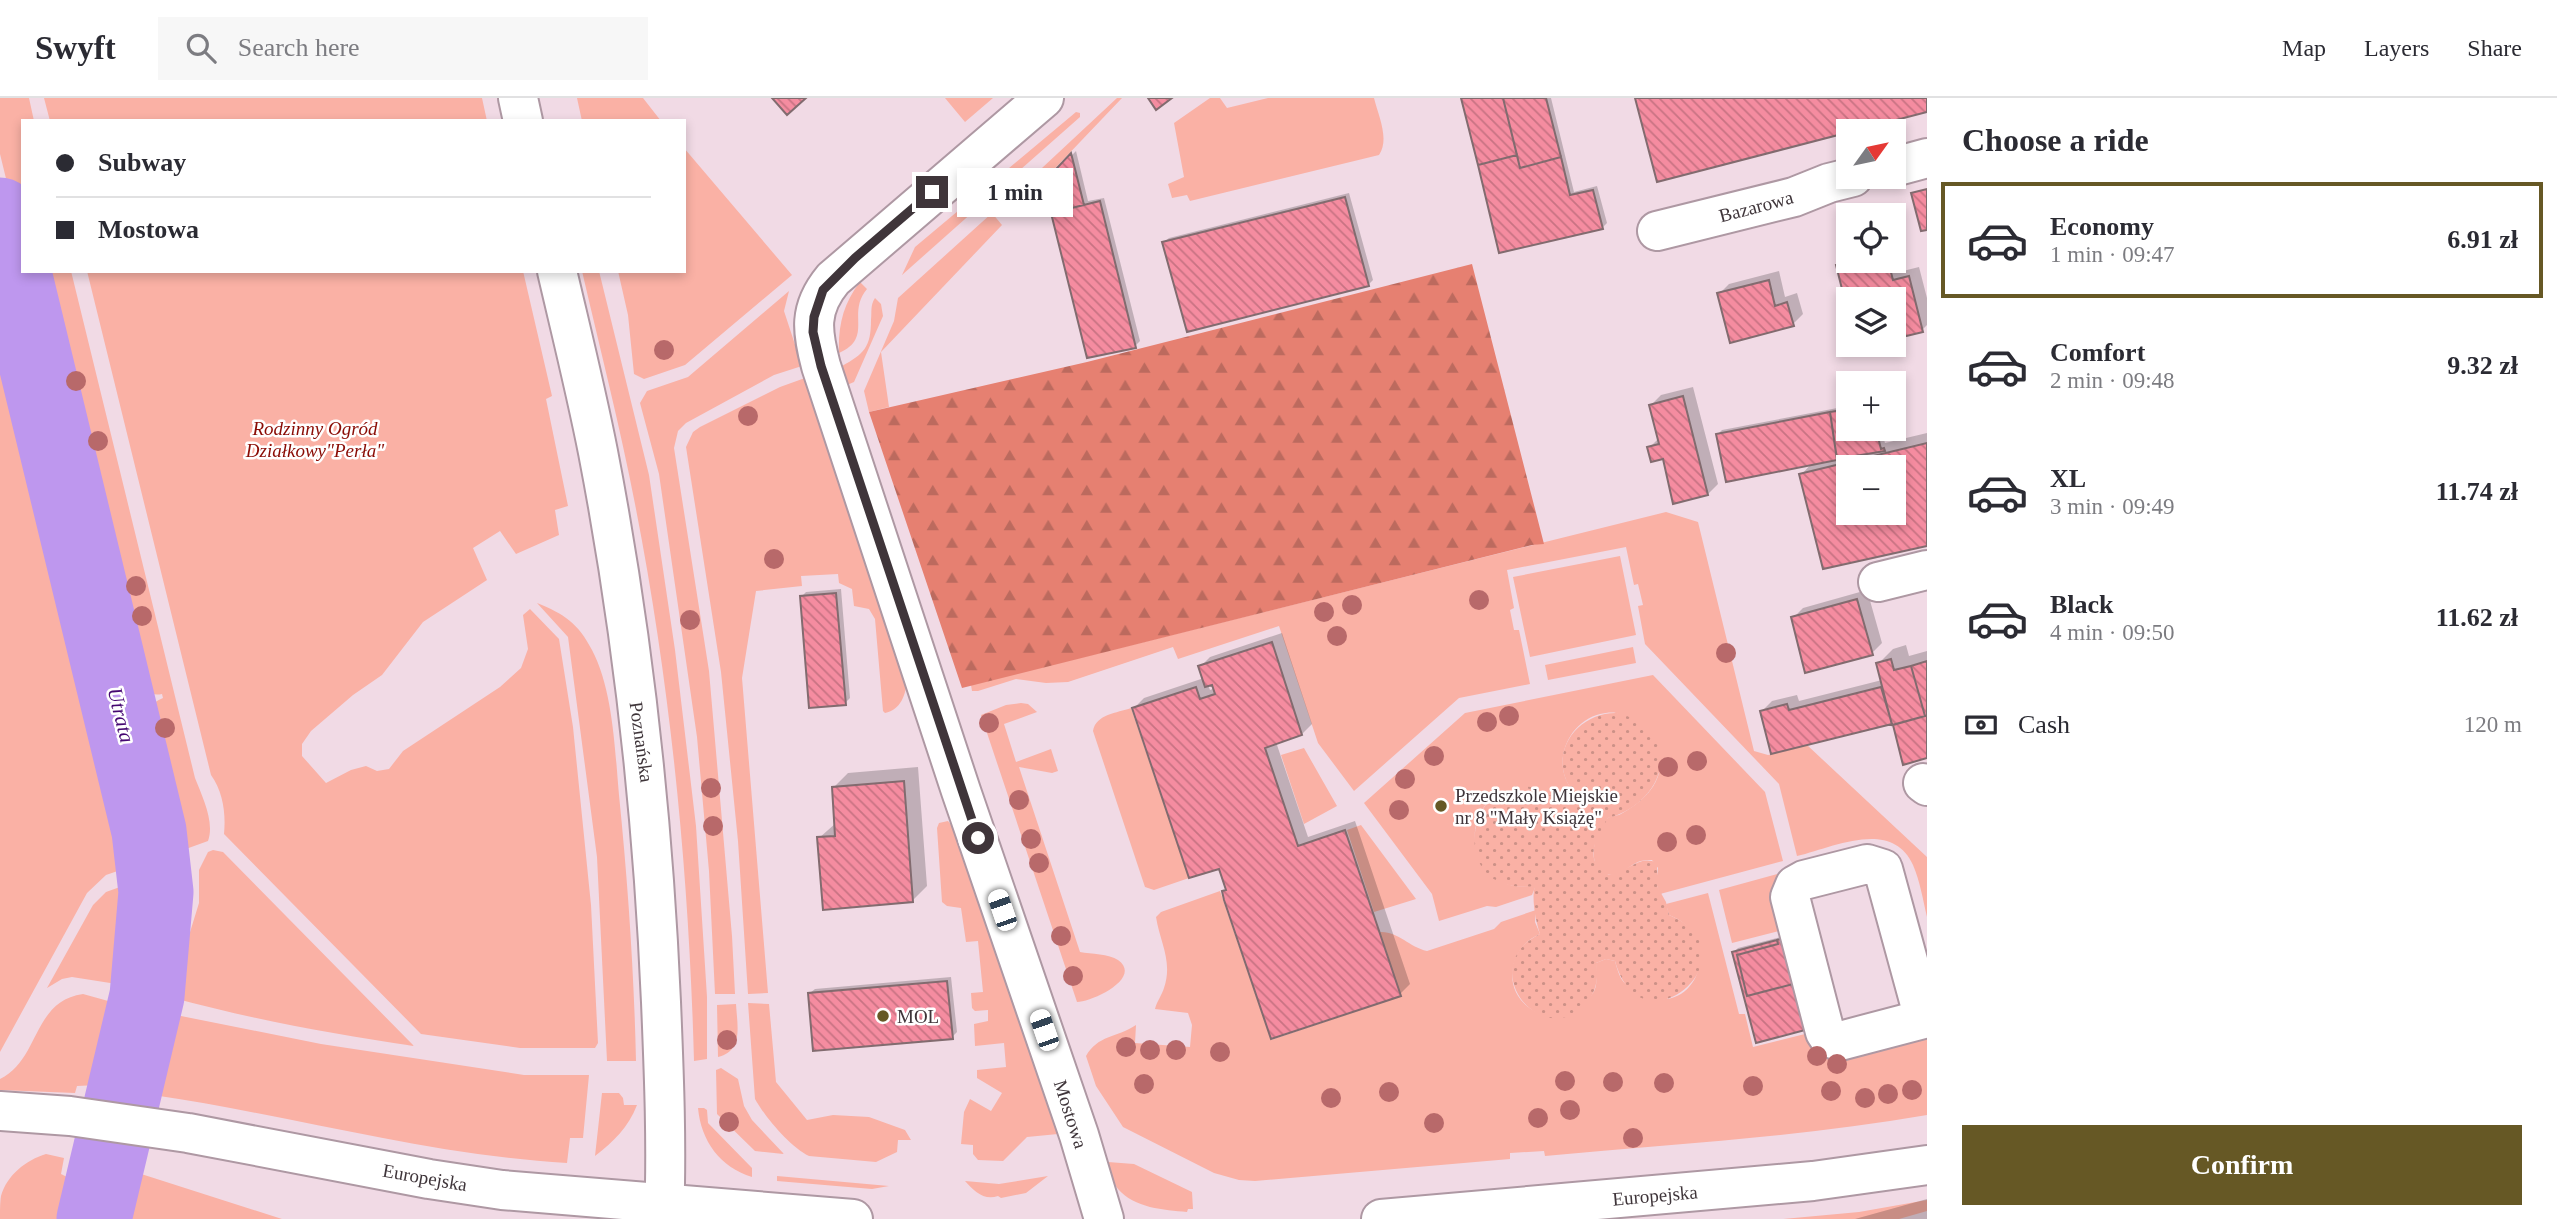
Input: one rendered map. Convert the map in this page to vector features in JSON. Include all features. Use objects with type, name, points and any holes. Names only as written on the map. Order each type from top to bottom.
[{"type":"street","points":[[518,98],[523,119]]},
{"type":"street","name":"Mostowa","points":[[1044,98],[833,279],[823,290],[819,300],[813,332],[821,366],[961,790],[1079,1135],[1104,1219]]},
{"type":"street","points":[[1906,164],[1927,158]]},
{"type":"street","name":"Bazarowa","points":[[1657,231],[1794,197],[1836,181]]},
{"type":"street","name":"Poznańska","points":[[557,273],[598,451],[618,569],[648,791],[658,926],[665,1212]]},
{"type":"street","points":[[1878,583],[1927,570]]},
{"type":"street","points":[[1867,864],[1883,869],[1926,1019],[1840,1041],[1829,1038],[1825,1032],[1790,897],[1795,885],[1804,880],[1867,864]]},
{"type":"street","name":"Europejska","points":[[0,1111],[70,1116],[146,1126],[477,1186],[665,1212],[853,1219]]},
{"type":"street","name":"Europejska","points":[[1381,1219],[1813,1181],[1927,1165]]},
{"type":"green space","points":[[0,98],[29,98],[34,119],[21,119],[21,240],[0,154]]},
{"type":"green space","points":[[44,98],[482,98],[487,119],[49,119]]},
{"type":"green space","points":[[577,98],[643,98],[659,119],[582,119]]},
{"type":"green space","points":[[945,98],[993,98],[965,122]]},
{"type":"green space","points":[[1117,98],[1122,98],[1019,206],[1011,197]]},
{"type":"green space","points":[[1210,98],[1220,98],[1227,108],[1268,98],[1374,98],[1382,127],[1382,149],[1379,155],[1190,201],[1187,195],[1172,198],[1168,184],[1184,177],[1174,123]]},
{"type":"green space","points":[[1076,112],[1080,113],[1080,117],[1002,186],[996,179]]},
{"type":"green space","points":[[686,150],[792,275],[685,365],[644,379],[634,374],[628,315],[618,273],[686,273]]},
{"type":"green space","points":[[977,195],[983,203],[902,275],[915,247]]},
{"type":"green space","points":[[992,213],[1002,225],[881,352],[889,407],[869,412],[864,391],[894,321],[898,298]]},
{"type":"green space","points":[[1472,264],[1544,544],[962,688],[869,412],[1087,362]]},
{"type":"green space","points":[[28,273],[71,273],[195,778],[207,809],[210,826],[208,841],[172,854],[144,732],[148,711],[163,698],[162,694],[150,693],[139,686],[125,664]]},
{"type":"green space","name":"Rodzinny Ogród Działkowy\"Perła\"","points":[[87,273],[523,273],[552,396],[546,399],[568,506],[555,510],[559,535],[516,554],[500,531],[473,548],[487,580],[423,622],[382,675],[353,695],[311,731],[302,744],[302,756],[326,783],[351,770],[366,766],[377,771],[389,769],[403,751],[500,687],[521,668],[528,649],[523,615],[530,609],[559,639],[573,727],[591,905],[598,1043],[595,1048],[520,1048],[421,1034],[224,834],[223,803],[211,775]]},
{"type":"green space","points":[[582,273],[599,273],[649,475],[675,650],[696,826],[707,997],[707,1059],[694,1061],[683,851],[668,712],[648,573]]},
{"type":"green space","points":[[860,282],[867,289],[859,307],[858,332],[849,347],[839,353],[843,316],[849,299]]},
{"type":"green space","points":[[0,287],[141,863],[106,875],[87,893],[0,1052]]},
{"type":"green space","points":[[789,291],[784,311],[802,366],[774,375],[686,423],[678,431],[674,448],[709,671],[732,936],[735,994],[715,994],[709,871],[697,737],[659,474],[640,403],[647,391],[688,377]]},
{"type":"green space","points":[[875,298],[881,304],[883,316],[854,382],[847,385],[842,366],[856,358],[868,343]]},
{"type":"green space","points":[[805,378],[907,680],[902,701],[895,709],[885,713],[875,619],[869,609],[854,606],[852,589],[839,583],[838,574],[801,576],[802,586],[756,591],[742,678],[768,993],[748,994],[738,841],[721,672],[686,447],[693,432],[700,427],[780,387]]},
{"type":"green space","points":[[1666,512],[1698,522],[1754,751],[1768,755],[1807,745],[1927,857],[1927,917],[1913,865],[1904,851],[1891,843],[1877,839],[1844,842],[1797,856],[1779,784],[1645,644],[1638,606],[1643,605],[1638,584],[1634,585],[1626,547],[1507,570],[1514,608],[1510,610],[1514,630],[1519,630],[1530,684],[1459,698],[1354,791],[1318,743],[1279,626],[1178,659],[1173,647],[1068,682],[1046,683],[1016,679],[972,691],[971,685]]},
{"type":"green space","points":[[1620,556],[1636,635],[1530,657],[1513,577]]},
{"type":"green space","points":[[537,603],[555,611],[576,626],[592,650],[605,683],[614,740],[628,895],[636,1061],[607,1061],[597,857],[568,637]]},
{"type":"green space","points":[[1633,647],[1636,663],[1548,680],[1545,665]]},
{"type":"green space","points":[[1653,675],[1765,792],[1783,861],[1660,894],[1656,883],[1658,868],[1652,860],[1633,864],[1616,875],[1603,873],[1594,860],[1595,840],[1599,831],[1608,818],[1629,809],[1654,786],[1660,766],[1660,754],[1656,741],[1621,715],[1602,714],[1589,718],[1572,733],[1563,754],[1565,776],[1570,787],[1557,799],[1517,787],[1496,796],[1482,810],[1475,828],[1476,847],[1483,864],[1495,878],[1513,886],[1536,885],[1532,895],[1439,921],[1432,894],[1364,803],[1465,713]]},
{"type":"green space","points":[[1028,704],[1037,712],[1004,724],[1016,762],[1051,749],[1058,771],[1052,773],[1019,767],[1080,952],[1110,956],[1124,967],[1120,981],[1112,988],[1084,1001],[1077,1002],[981,715],[1006,705]]},
{"type":"green space","points":[[1131,708],[1189,878],[1154,890],[1145,887],[1093,731],[1098,721]]},
{"type":"green space","points":[[1617,713],[1639,721],[1653,734],[1660,749],[1660,766],[1655,782],[1644,797],[1628,810],[1608,818],[1596,841],[1594,857],[1601,870],[1609,875],[1639,862],[1657,863],[1657,886],[1666,902],[1669,915],[1694,932],[1702,951],[1699,971],[1686,988],[1668,999],[1647,1000],[1629,988],[1615,961],[1606,959],[1596,963],[1596,985],[1586,1004],[1569,1016],[1551,1018],[1534,1012],[1521,999],[1514,983],[1513,966],[1521,948],[1540,934],[1534,903],[1535,886],[1503,883],[1483,869],[1475,848],[1476,825],[1487,804],[1504,789],[1528,786],[1556,799],[1570,787],[1564,774],[1563,761],[1571,736],[1590,719]]},
{"type":"green space","points":[[1304,748],[1337,806],[1304,824],[1281,755]]},
{"type":"green space","points":[[948,821],[956,831],[1058,1134],[1027,1137],[1003,1161],[978,1160],[973,1154],[973,1145],[961,1144],[964,1112],[970,1099],[991,1111],[1002,1093],[977,1078],[977,1070],[1006,1067],[1004,1043],[975,1046],[974,1024],[988,1021],[988,1010],[975,1011],[972,1008],[971,993],[983,992],[978,941],[966,942],[961,908],[947,906],[942,902],[937,828],[939,823]]},
{"type":"green space","points":[[1361,825],[1416,899],[1374,912],[1347,830]]},
{"type":"green space","points":[[208,852],[223,852],[414,1046],[291,1025],[170,997],[199,903],[199,870]]},
{"type":"green space","points":[[1785,872],[1783,930],[1732,943],[1719,890]]},
{"type":"green space","points":[[145,878],[146,903],[123,985],[72,977],[62,979],[47,988],[93,905],[106,892]]},
{"type":"green space","points":[[1220,891],[1271,1040],[1401,996],[1380,932],[1392,934],[1427,951],[1494,929],[1501,922],[1536,910],[1535,922],[1540,934],[1522,947],[1513,967],[1513,982],[1517,994],[1535,1012],[1561,1016],[1574,1012],[1585,1003],[1595,988],[1596,963],[1606,959],[1615,961],[1623,981],[1641,994],[1660,999],[1677,996],[1689,987],[1697,973],[1700,957],[1697,940],[1687,926],[1669,915],[1666,904],[1708,893],[1739,1014],[1745,1014],[1753,1047],[1809,1033],[1927,1031],[1927,1115],[1736,1139],[1545,1156],[1544,1151],[1510,1153],[1510,1159],[1255,1181],[1214,1173],[1123,1127],[1096,1086],[1086,1056],[1102,1040],[1136,1025],[1135,1043],[1190,1047],[1192,1025],[1188,1013],[1155,1009],[1164,988],[1167,969],[1156,917],[1161,912]]},
{"type":"green space","points":[[83,994],[119,1004],[98,1085],[77,1086],[75,1093],[0,1090],[0,1079],[23,1059],[54,1008],[66,999]]},
{"type":"green space","points":[[748,1003],[769,1004],[776,1082],[807,1120],[833,1115],[869,1117],[905,1130],[911,1140],[898,1140],[897,1152],[876,1162],[809,1156],[794,1146],[771,1123],[755,1099]]},
{"type":"green space","points":[[736,1004],[738,1028],[735,1043],[726,1054],[718,1057],[717,1005]]},
{"type":"green space","points":[[166,1013],[321,1044],[524,1075],[589,1075],[583,1138],[570,1138],[567,1163],[515,1159],[411,1143],[153,1095],[155,1088],[150,1088]]},
{"type":"green space","points":[[721,1068],[738,1079],[744,1106],[752,1120],[784,1154],[755,1151],[717,1114],[716,1070]]},
{"type":"green space","points":[[602,1093],[619,1093],[624,1105],[637,1105],[620,1134],[595,1156]]},
{"type":"green space","points":[[698,1108],[707,1110],[708,1123],[752,1168],[752,1177],[730,1167],[714,1151],[703,1131]]},
{"type":"green space","points":[[46,1154],[64,1158],[61,1174],[77,1182],[68,1219],[0,1219],[1,1196],[8,1181],[25,1164]]},
{"type":"green space","points":[[1108,1162],[1134,1164],[1192,1192],[1193,1209],[1188,1209],[1187,1212],[1169,1210],[1132,1200],[1116,1186]]},
{"type":"green space","points":[[135,1172],[282,1219],[103,1219],[108,1200],[121,1204],[131,1174]]},
{"type":"green space","points":[[777,1176],[889,1186],[872,1189],[777,1181]]},
{"type":"green space","points":[[1048,1176],[1026,1193],[1001,1198],[984,1196],[965,1181],[999,1184]]},
{"type":"green space","points":[[1927,1200],[1927,1211],[1899,1219],[1783,1219],[1859,1212]]},
{"type":"building","points":[[772,98],[806,98],[787,115]]},
{"type":"building","points":[[1148,98],[1172,98],[1156,110]]},
{"type":"building","points":[[1461,98],[1503,98],[1517,155],[1478,165]]},
{"type":"building","points":[[1503,98],[1546,98],[1561,157],[1520,168]]},
{"type":"building","points":[[1635,98],[1927,98],[1927,112],[1900,119],[1836,119],[1836,136],[1657,182]]},
{"type":"building","points":[[1071,153],[1084,205],[1051,213],[1043,183]]},
{"type":"building","points":[[1517,155],[1520,168],[1561,157],[1570,195],[1593,190],[1603,229],[1499,253],[1478,165]]},
{"type":"building","points":[[1927,189],[1927,230],[1921,231],[1911,193]]},
{"type":"building","points":[[1345,197],[1369,286],[1187,332],[1162,242]]},
{"type":"building","points":[[1100,201],[1136,348],[1087,358],[1051,213]]},
{"type":"building","points":[[1838,273],[1891,273],[1893,280],[1909,276],[1923,332],[1906,336],[1906,287],[1842,287]]},
{"type":"building","points":[[1769,280],[1775,306],[1787,302],[1794,326],[1730,343],[1717,293]]},
{"type":"building","points":[[1683,396],[1708,495],[1673,504],[1663,459],[1651,462],[1647,447],[1659,444],[1649,405]]},
{"type":"building","points":[[1836,411],[1836,441],[1879,441],[1881,449],[1884,448],[1885,451],[1836,455],[1830,412]]},
{"type":"building","points":[[1830,412],[1836,460],[1726,482],[1716,434]]},
{"type":"building","points":[[1927,443],[1927,546],[1823,569],[1799,474],[1836,465],[1836,525],[1906,525],[1906,455],[1877,455]]},
{"type":"building","points":[[836,593],[846,705],[809,708],[800,596]]},
{"type":"building","points":[[1857,599],[1873,655],[1805,673],[1791,617]]},
{"type":"building","points":[[1272,642],[1302,735],[1265,748],[1298,846],[1345,830],[1401,996],[1271,1039],[1224,900],[1222,891],[1226,890],[1219,869],[1189,878],[1132,708],[1196,687],[1200,699],[1215,694],[1212,685],[1205,687],[1198,666]]},
{"type":"building","points":[[1891,659],[1894,670],[1911,666],[1925,716],[1892,725],[1876,663]]},
{"type":"building","points":[[1927,661],[1927,716],[1925,716],[1911,666]]},
{"type":"building","points":[[1881,687],[1892,724],[1771,754],[1760,711],[1787,704],[1789,710]]},
{"type":"building","points":[[1927,716],[1927,758],[1903,765],[1893,725]]},
{"type":"building","points":[[904,781],[913,902],[823,910],[817,837],[835,836],[832,787]]},
{"type":"building","points":[[1781,939],[1793,984],[1747,996],[1737,955],[1778,944],[1777,940]]},
{"type":"building","points":[[1777,940],[1778,944],[1737,955],[1747,996],[1793,984],[1805,1030],[1756,1043],[1732,952]]},
{"type":"building","points":[[947,981],[953,1039],[813,1051],[808,993]]},
{"type":"waterway","name":"Utrata","points":[[0,215],[149,831],[156,892],[147,996],[94,1219]]},
{"type":"place","name":"Przedszkole Miejskie nr 8 \"Mały Książę\"","points":[[1441,806]]},
{"type":"place","name":"MOL","points":[[883,1016]]},
{"type":"route","points":[[932,192],[855,258],[823,290],[814,317],[813,332],[821,366],[978,838]]}]
